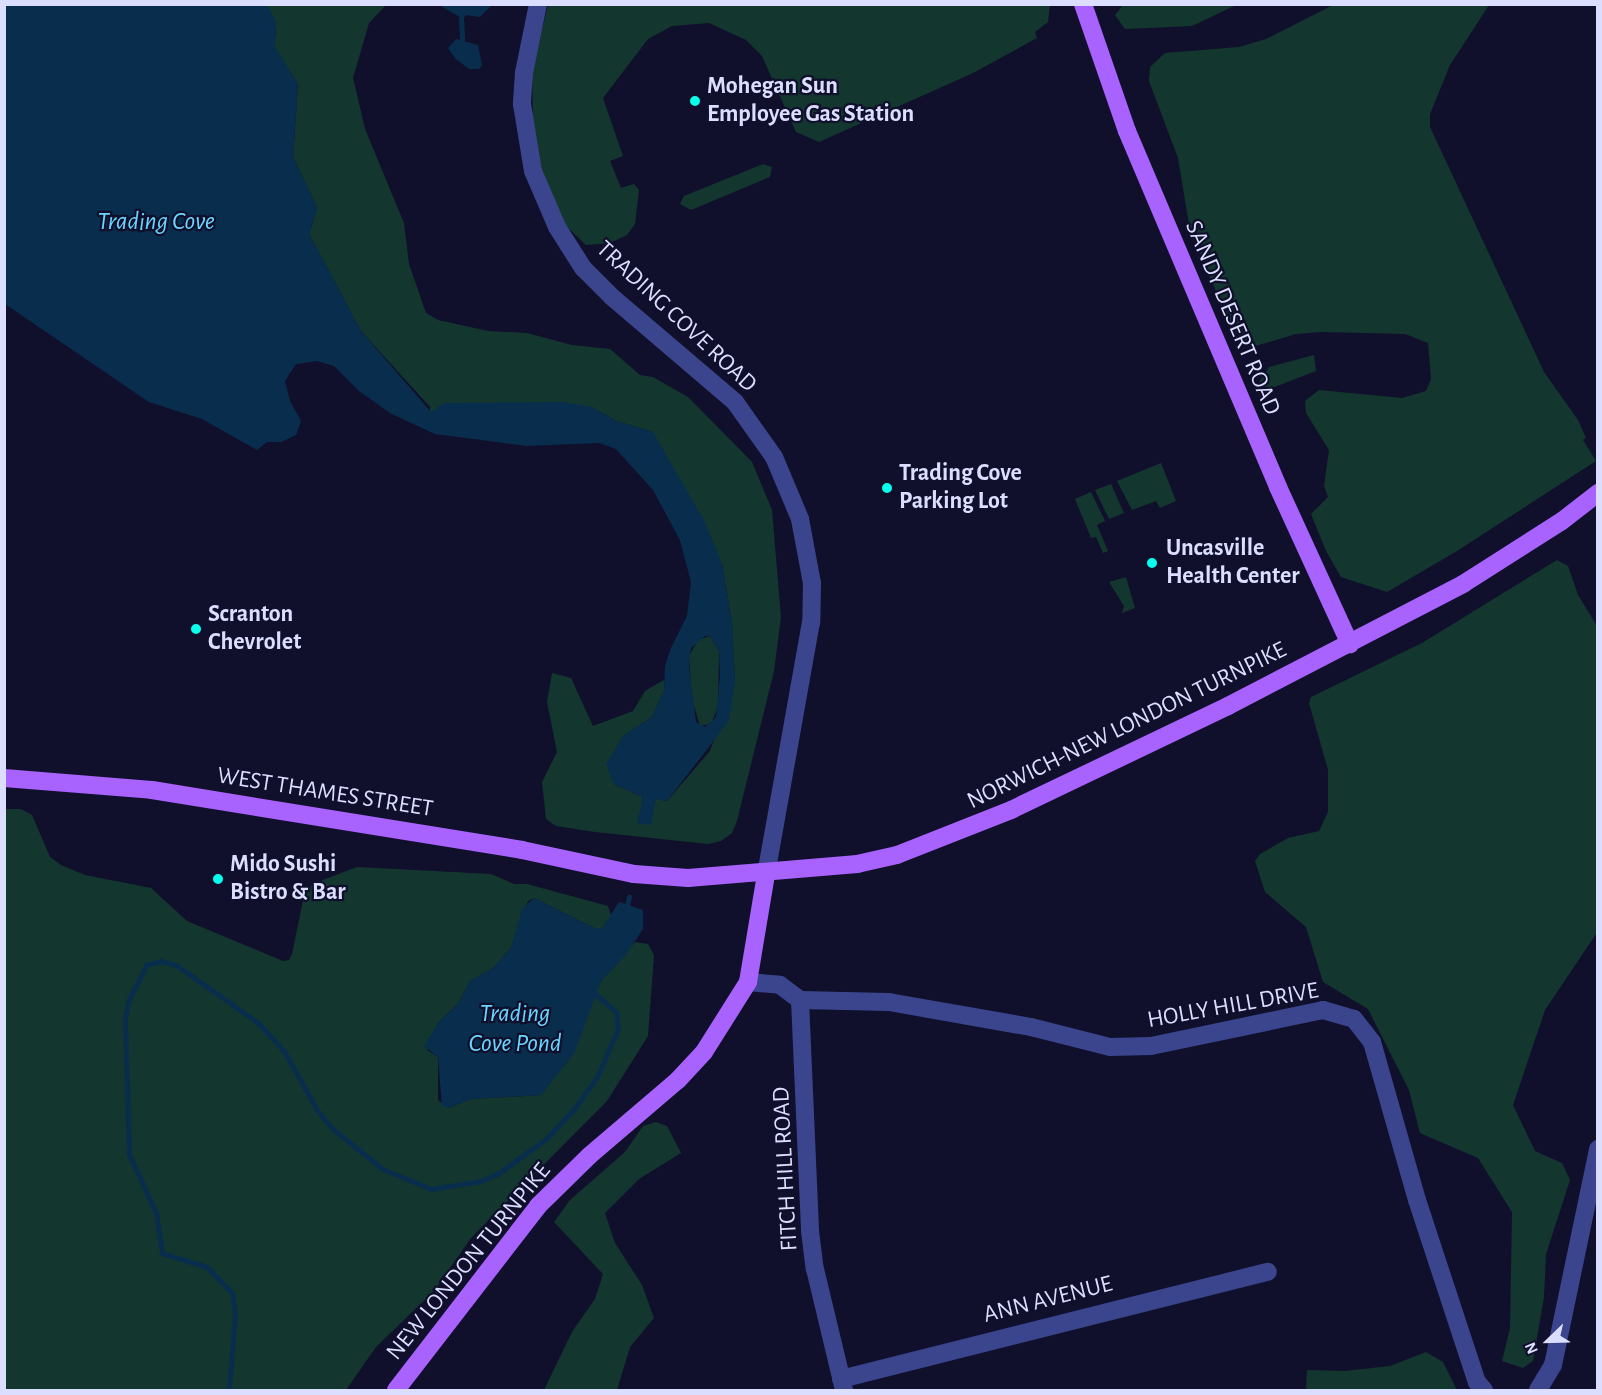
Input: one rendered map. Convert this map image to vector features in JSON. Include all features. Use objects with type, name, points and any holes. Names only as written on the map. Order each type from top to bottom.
[{"type":"main road","name":"SANDY DESERT ROAD","points":[[1083,4],[1127,131],[1278,487],[1350,644]]},
{"type":"main road","name":"NORWICH-NEW LONDON TURNPIKE","points":[[634,874],[688,878],[766,874],[857,864],[953,835],[1228,706],[1350,644],[1463,584],[1598,493]]},
{"type":"main road","name":"WEST THAMES STREET","points":[[4,778],[152,790],[522,850],[634,874]]},
{"type":"main road","name":"NEW LONDON TURNPIKE","points":[[396,1390],[538,1206],[589,1156],[678,1080],[716,1034],[748,982],[766,874]]},
{"type":"street","name":"TRADING COVE ROAD","points":[[538,4],[524,73],[522,105],[533,171],[557,228],[583,268],[612,297],[735,402],[774,457],[800,519],[812,583],[811,622],[766,874]]},
{"type":"street","points":[[748,982],[780,985],[800,1000]]},
{"type":"street","name":"FITCH HILL ROAD","points":[[800,1000],[810,1231],[815,1269],[843,1385]]},
{"type":"street","name":"HOLLY HILL DRIVE","points":[[800,1000],[889,1002],[1031,1027],[1110,1047],[1151,1046],[1323,1010],[1354,1019],[1372,1042],[1417,1200],[1477,1382],[1484,1390]]},
{"type":"street","points":[[1538,1390],[1553,1365],[1598,1149]]},
{"type":"street","name":"ANN AVENUE","points":[[843,1385],[1009,1334],[1268,1272]]},
{"type":"green space","points":[[1050,4],[1048,22],[1035,32],[1037,38],[973,73],[819,142],[796,132],[762,56],[746,40],[709,23],[672,26],[648,39],[603,98],[623,156],[610,161],[621,188],[634,184],[639,190],[635,224],[627,235],[610,243],[586,245],[566,226],[554,204],[541,166],[533,118],[532,71],[548,5]]},
{"type":"green space","points":[[267,5],[386,5],[369,23],[353,78],[365,129],[404,223],[409,264],[426,313],[438,320],[488,331],[527,333],[572,345],[610,349],[640,375],[653,377],[688,397],[752,462],[772,510],[781,617],[774,671],[737,821],[732,833],[721,841],[708,844],[595,832],[556,826],[546,819],[542,782],[557,752],[547,702],[552,673],[571,678],[593,726],[633,711],[645,691],[664,680],[664,690],[652,717],[623,736],[614,784],[643,797],[638,823],[656,799],[667,801],[710,751],[735,681],[732,623],[722,564],[653,432],[616,421],[592,407],[430,413],[430,407],[361,331],[309,234],[317,208],[293,157],[298,84],[274,47],[276,30]]},
{"type":"green space","points":[[1123,5],[1236,5],[1192,26],[1125,29],[1115,15]]},
{"type":"green space","points":[[1333,5],[1489,5],[1450,65],[1430,114],[1430,127],[1544,372],[1578,420],[1586,438],[1583,440],[1596,461],[1457,551],[1387,592],[1341,577],[1326,551],[1311,514],[1328,497],[1324,486],[1329,450],[1306,413],[1305,401],[1319,390],[1402,398],[1426,391],[1431,379],[1428,343],[1405,334],[1322,332],[1296,334],[1252,347],[1233,331],[1190,230],[1178,158],[1149,81],[1150,67],[1165,53],[1239,47],[1266,39]]},
{"type":"green space","points":[[763,164],[772,167],[770,177],[691,210],[680,204],[684,196]]},
{"type":"green space","points":[[1314,355],[1316,371],[1259,393],[1258,384],[1269,367]]},
{"type":"green space","points":[[1161,463],[1176,501],[1160,508],[1156,501],[1132,510],[1117,481]]},
{"type":"green space","points":[[1111,484],[1124,513],[1109,519],[1095,490]]},
{"type":"green space","points":[[1091,492],[1105,521],[1097,525],[1108,551],[1103,553],[1096,537],[1091,538],[1075,499]]},
{"type":"green space","points":[[1557,560],[1568,566],[1578,595],[1597,626],[1598,931],[1545,1010],[1513,1105],[1535,1151],[1562,1163],[1570,1180],[1546,1254],[1544,1297],[1533,1361],[1523,1368],[1502,1361],[1510,1328],[1512,1212],[1478,1158],[1420,1133],[1409,1090],[1368,1009],[1323,982],[1306,927],[1265,892],[1255,861],[1260,854],[1288,838],[1319,831],[1328,812],[1328,770],[1309,703],[1311,697],[1422,643]]},
{"type":"green space","points":[[1126,577],[1135,608],[1122,613],[1124,606],[1109,582]]},
{"type":"green space","points":[[710,636],[719,651],[718,707],[711,724],[700,726],[692,699],[689,656],[698,640]]},
{"type":"green space","points":[[4,809],[21,809],[32,815],[50,857],[61,865],[85,875],[151,888],[187,921],[283,961],[289,960],[292,954],[305,891],[315,883],[357,867],[491,874],[514,884],[527,884],[608,906],[611,916],[602,928],[596,929],[534,898],[528,901],[511,948],[493,968],[470,981],[458,1004],[438,1023],[427,1050],[438,1057],[438,1100],[448,1108],[471,1099],[541,1095],[601,981],[635,942],[648,944],[654,955],[648,1036],[607,1101],[471,1238],[434,1291],[376,1347],[346,1390],[5,1390]]},
{"type":"green space","points":[[656,1122],[667,1126],[681,1153],[639,1179],[605,1213],[615,1243],[642,1285],[654,1318],[630,1347],[617,1390],[544,1390],[572,1332],[595,1299],[603,1274],[554,1222],[570,1200],[625,1152],[643,1126]]},
{"type":"green space","points":[[1426,1352],[1443,1362],[1457,1390],[1306,1390],[1307,1370],[1345,1371],[1390,1366]]},
{"type":"water","name":"Trading Cove","points":[[4,5],[267,5],[276,21],[275,47],[298,84],[293,157],[317,208],[309,234],[361,331],[431,412],[444,403],[564,402],[592,407],[616,421],[653,432],[705,522],[722,564],[732,623],[735,681],[729,721],[667,801],[656,799],[651,825],[637,823],[643,797],[614,784],[606,764],[623,736],[652,717],[664,690],[665,666],[671,648],[687,616],[691,582],[680,540],[653,490],[616,449],[599,443],[527,446],[435,434],[390,413],[359,391],[334,366],[317,361],[296,364],[285,381],[290,401],[301,421],[296,435],[281,442],[267,442],[257,450],[202,419],[149,402],[5,304]],"holes":[[[705,636],[710,636],[719,651],[720,676],[716,717],[705,727],[696,722],[689,665],[691,648]]]},
{"type":"water","points":[[439,5],[492,5],[480,17],[466,15],[463,19]]},
{"type":"water","points":[[456,39],[478,45],[482,65],[479,69],[469,69],[456,59],[448,48]]},
{"type":"water","name":"Trading Cove Pond","points":[[534,898],[596,929],[602,928],[619,902],[643,910],[643,929],[625,956],[601,981],[574,1054],[541,1095],[471,1099],[448,1108],[442,1106],[438,1057],[424,1046],[438,1023],[458,1004],[470,981],[493,968],[511,948],[522,909]]},
{"type":"waterway","points":[[461,18],[462,39]]},
{"type":"waterway","points":[[625,911],[629,897]]},
{"type":"waterway","points":[[229,1390],[235,1314],[232,1293],[207,1267],[162,1253],[156,1213],[129,1154],[125,1018],[129,999],[146,965],[160,961],[176,965],[257,1022],[284,1051],[317,1110],[334,1130],[383,1169],[431,1189],[481,1181],[499,1173],[547,1138],[575,1108],[597,1077],[618,1029],[616,1012],[591,990]]},
{"type":"place","name":"Mohegan Sun Employee Gas Station","points":[[695,101]]},
{"type":"place","name":"Trading Cove Parking Lot","points":[[887,488]]},
{"type":"place","name":"Uncasville Health Center","points":[[1152,563]]},
{"type":"place","name":"Scranton Chevrolet","points":[[196,629]]},
{"type":"place","name":"Mido Sushi Bistro & Bar","points":[[218,879]]}]
